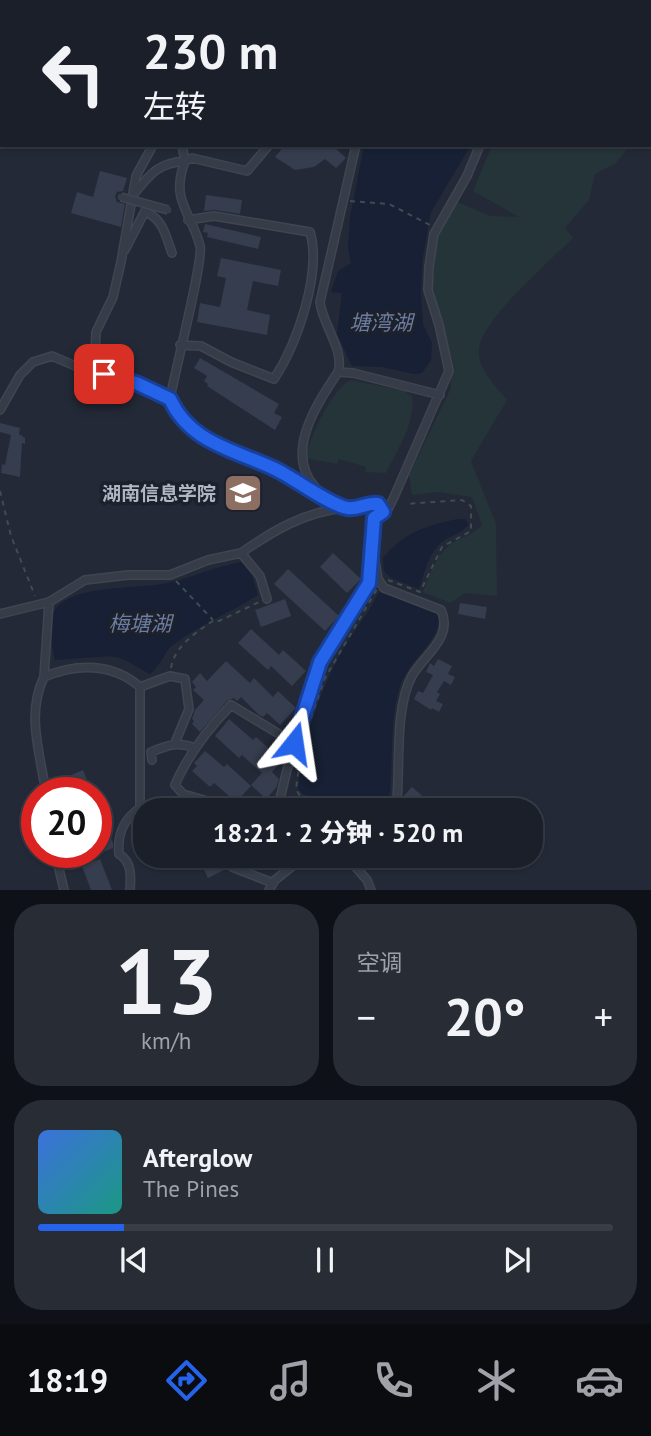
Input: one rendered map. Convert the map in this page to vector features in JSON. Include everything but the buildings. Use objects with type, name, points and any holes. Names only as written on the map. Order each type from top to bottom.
[{"type":"lane","points":[[90,372],[95,353],[96,332],[113,297],[136,176],[152,147]]},
{"type":"lane","points":[[182,147],[185,161],[178,178],[178,195],[201,252],[170,399],[178,418],[203,437],[237,456],[274,469],[345,508]]},
{"type":"lane","points":[[132,196],[148,176],[166,163],[191,158],[247,171],[266,147]]},
{"type":"lane","points":[[320,493],[306,477],[302,449],[304,433],[340,366],[320,302],[356,147]]},
{"type":"lane","points":[[280,798],[294,743],[320,662],[369,583],[374,518],[383,512],[394,497],[449,371],[428,290],[429,267],[437,230],[467,176],[479,147]]},
{"type":"lane","points":[[121,197],[168,210],[184,209]]},
{"type":"lane","points":[[122,257],[145,211],[157,217],[164,227],[172,253]]},
{"type":"lane","points":[[180,345],[201,346],[231,362],[274,379],[298,337],[315,248],[310,232],[214,216],[188,220]]},
{"type":"lane","points":[[0,410],[20,375],[33,362],[52,356],[90,372],[121,378],[170,399]]},
{"type":"lane","points":[[338,372],[353,373],[440,395]]},
{"type":"lane","points":[[0,614],[49,603],[85,580],[128,575],[170,575],[208,560],[241,553],[293,521],[320,510],[358,509],[370,503],[378,504],[383,512]]},
{"type":"lane","points":[[373,543],[380,583],[384,588],[441,610],[444,616],[444,629],[435,649],[412,676],[404,700],[397,798]]},
{"type":"lane","points":[[241,553],[260,576],[267,599]]},
{"type":"lane","points":[[43,777],[34,720],[37,692],[44,677],[49,603]]},
{"type":"lane","points":[[44,677],[77,667],[111,669],[127,676],[139,687],[140,808],[123,824],[119,847],[120,854],[126,858],[131,872],[130,890]]},
{"type":"lane","points":[[139,687],[170,676],[185,679],[189,709],[183,730],[175,743]]},
{"type":"lane","points":[[195,798],[183,794],[175,785],[195,748],[231,705],[294,743]]},
{"type":"lane","points":[[152,760],[151,751],[175,743],[181,742],[195,748]]},
{"type":"lane","points":[[59,868],[64,890]]},
{"type":"lane","points":[[234,868],[271,886],[291,868]]},
{"type":"lane","points":[[356,868],[367,880],[371,890]]},
{"type":"path","points":[[344,200],[389,204],[403,209],[437,230]]},
{"type":"path","points":[[0,491],[11,536],[39,605]]},
{"type":"path","points":[[310,798],[300,796],[296,789],[302,743],[329,670],[380,583],[386,579],[420,592],[435,556],[442,547],[471,531],[471,506],[462,500],[406,504]]},
{"type":"path","points":[[170,575],[214,620],[219,621],[267,599]]},
{"type":"path","points":[[170,676],[176,652],[214,620]]},
{"type":"shaded area","points":[[489,147],[628,147],[616,163],[595,174],[589,200],[565,228],[573,238],[504,306],[483,337],[479,349],[481,363],[488,377],[507,400],[471,461],[496,524],[497,596],[465,593],[450,603],[423,592],[429,577],[451,544],[482,525],[472,497],[438,492],[412,495],[409,475],[451,388],[447,340],[430,287],[438,230],[455,201],[490,216],[519,217],[473,191],[491,148]]},
{"type":"shaded area","points":[[351,380],[405,391],[412,397],[408,426],[386,473],[365,472],[366,467],[339,459],[337,464],[305,458],[329,403]]},
{"type":"water","name":"塘湾湖","points":[[364,147],[470,147],[431,212],[422,262],[421,293],[423,324],[432,343],[431,360],[422,373],[352,366],[337,334],[342,293],[331,292],[338,271],[351,263],[348,248],[350,217]]},
{"type":"water","points":[[465,519],[469,524],[444,540],[433,553],[419,589],[391,578],[384,571],[383,558],[407,536],[426,527]]},
{"type":"water","name":"梅塘湖","points":[[241,562],[252,575],[258,595],[173,645],[150,674],[123,659],[110,656],[55,660],[52,618],[57,607],[66,600],[92,591],[172,582]]},
{"type":"water","points":[[379,592],[438,612],[432,638],[409,669],[399,690],[394,720],[389,798],[319,798],[304,795],[298,789],[304,752],[320,697],[336,662]]},
{"type":"place","name":"湖南信息学院","points":[[243,493]]},
{"type":"route","points":[[104,374],[136,383],[170,399],[178,418],[203,437],[237,456],[274,469],[345,508],[358,509],[370,503],[378,504],[383,512],[374,518],[369,583],[320,662],[299,720],[294,743]]}]
